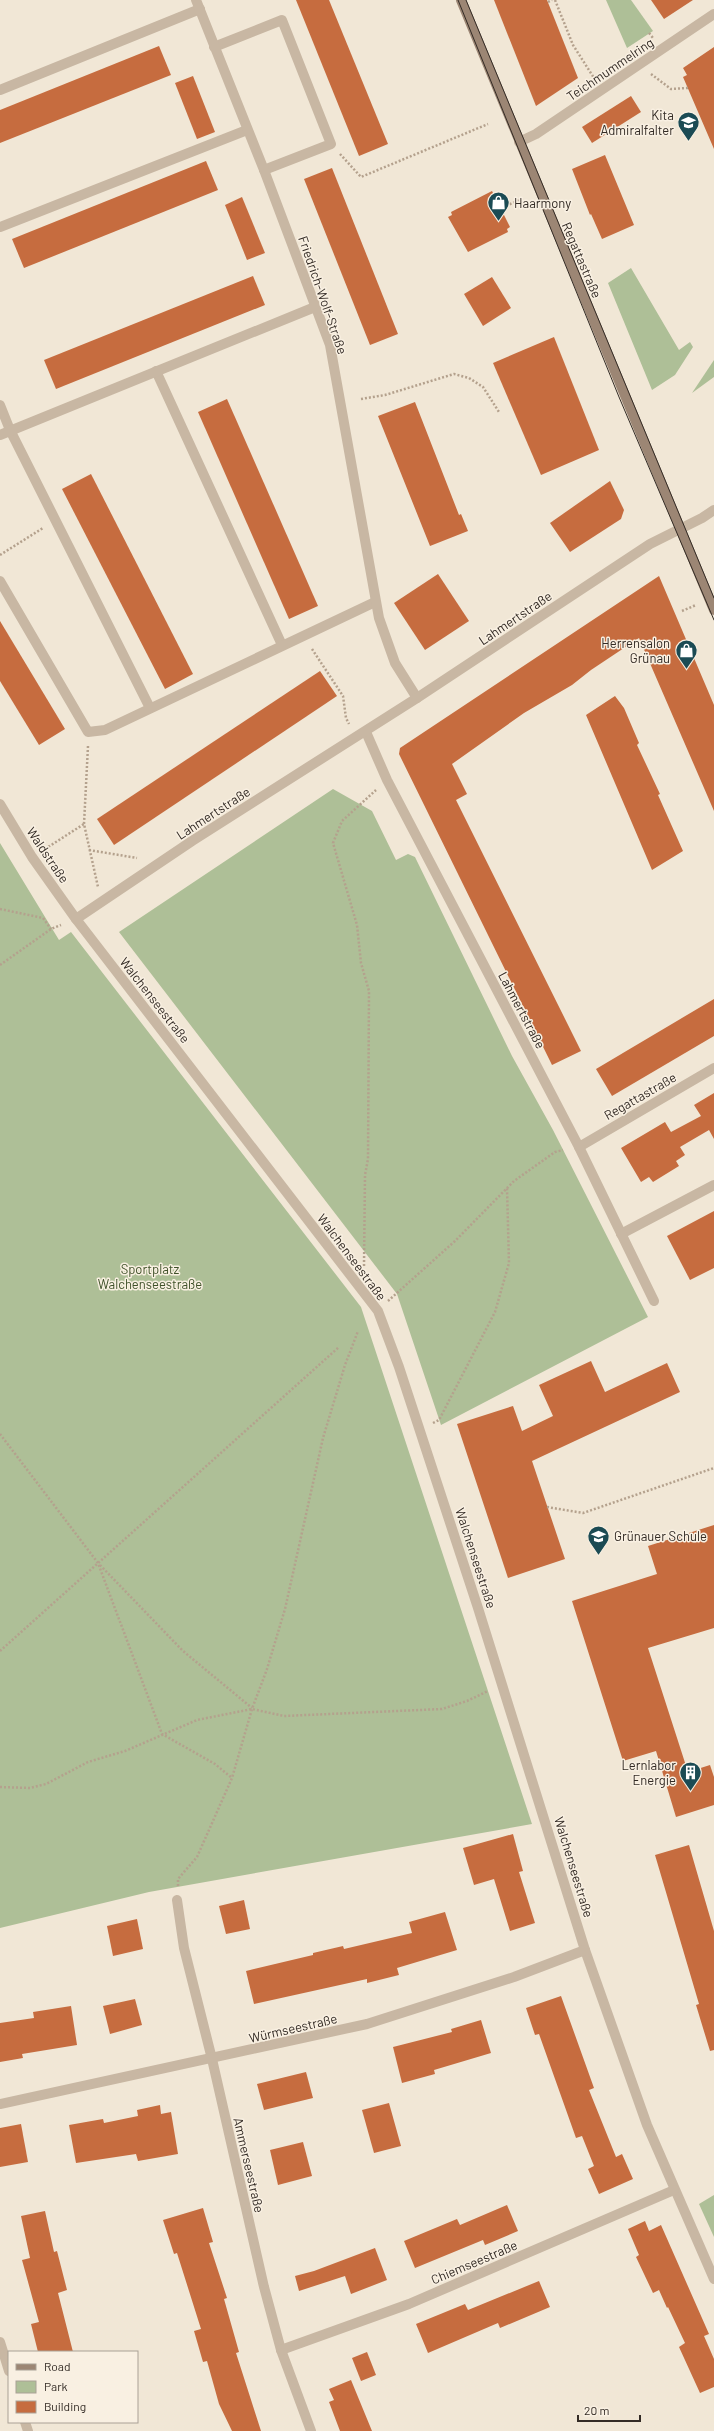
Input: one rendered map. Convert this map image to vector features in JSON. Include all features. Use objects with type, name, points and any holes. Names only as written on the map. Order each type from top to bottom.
[{"type":"main road","name":"Regattastraße","points":[[461,0],[714,610]]},
{"type":"street","name":"Friedrich-Wolf-Straße","points":[[198,5],[264,170],[330,345],[375,602],[395,663],[417,698]]},
{"type":"street","points":[[0,90],[198,5]]},
{"type":"street","name":"Teichmummelring","points":[[519,142],[536,134],[714,14]]},
{"type":"street","points":[[214,47],[282,20],[331,144],[264,170]]},
{"type":"street","points":[[0,227],[248,130]]},
{"type":"street","points":[[0,435],[315,307]]},
{"type":"street","points":[[156,371],[282,645]]},
{"type":"street","points":[[0,405],[10,430],[150,708]]},
{"type":"street","points":[[680,530],[714,510]]},
{"type":"street","name":"Lahmertstraße","points":[[76,919],[192,841],[362,734],[650,544],[680,530]]},
{"type":"street","points":[[0,581],[88,732],[105,730],[375,602]]},
{"type":"street","name":"Lahmertstraße","points":[[362,734],[580,1147],[654,1301]]},
{"type":"street","name":"Waldstraße","points":[[0,804],[32,857],[76,919]]},
{"type":"street","name":"Walchenseestraße","points":[[76,919],[364,1290],[378,1311],[419,1428],[546,1819],[585,1950],[647,2125],[714,2279]]},
{"type":"street","name":"Regattastraße","points":[[580,1147],[714,1068]]},
{"type":"street","points":[[621,1234],[714,1185]]},
{"type":"street","name":"Ammerseestraße","points":[[177,1900],[184,1948],[212,2059],[262,2281],[281,2350],[311,2431]]},
{"type":"street","name":"Würmseestraße","points":[[0,2104],[367,2024],[514,1977],[585,1950]]},
{"type":"street","name":"Chiemseestraße","points":[[281,2350],[409,2304],[674,2190]]},
{"type":"street","points":[[0,2342],[8,2368]]},
{"type":"path","points":[[548,2],[553,0],[572,45],[602,90]]},
{"type":"path","points":[[642,62],[654,78],[671,89],[688,88]]},
{"type":"path","points":[[331,144],[361,177],[488,124]]},
{"type":"path","points":[[506,206],[519,200]]},
{"type":"path","points":[[360,399],[392,393],[454,374],[469,378],[483,387],[499,412]]},
{"type":"path","points":[[0,555],[55,520]]},
{"type":"path","points":[[303,635],[343,696],[346,718],[362,734]]},
{"type":"path","points":[[88,732],[84,824],[95,884],[106,899]]},
{"type":"path","points":[[364,1290],[365,1175],[368,1159],[368,991],[361,963],[357,925],[333,843],[342,821],[387,780]]},
{"type":"path","points":[[32,857],[84,824]]},
{"type":"path","points":[[89,850],[137,858]]},
{"type":"path","points":[[0,909],[43,918],[51,929]]},
{"type":"path","points":[[0,965],[51,929],[76,919]]},
{"type":"path","points":[[378,1311],[455,1241],[507,1188],[555,1152],[580,1147]]},
{"type":"path","points":[[419,1428],[439,1420],[495,1312],[509,1263],[507,1188]]},
{"type":"path","points":[[177,1900],[178,1879],[197,1857],[232,1778],[252,1709],[267,1669],[285,1609],[323,1438],[345,1365],[358,1331]]},
{"type":"path","points":[[0,1651],[339,1347]]},
{"type":"path","points":[[0,1434],[98,1563],[183,1651],[252,1709]]},
{"type":"path","points":[[547,1506],[583,1513],[714,1468]]},
{"type":"path","points":[[98,1563],[162,1734],[215,1764],[232,1778]]},
{"type":"path","points":[[0,1787],[30,1788],[46,1784],[88,1762],[124,1751],[197,1720],[252,1709],[284,1716],[442,1709],[468,1701],[501,1684]]},
{"type":"green space","points":[[606,0],[631,0],[653,31],[627,48]]},
{"type":"green space","points":[[631,268],[679,350],[690,342],[693,347],[675,375],[652,390],[608,283]]},
{"type":"green space","points":[[714,360],[714,377],[692,393]]},
{"type":"green space","points":[[333,789],[372,811],[396,860],[408,854],[415,857],[512,1056],[553,1130],[648,1317],[441,1425],[397,1294],[119,932]]},
{"type":"green space","name":"Sportplatz Walchenseestraße","points":[[0,843],[59,940],[71,932],[361,1307],[532,1824],[149,1892],[0,1928]]},
{"type":"green space","points":[[714,2195],[714,2237],[699,2204]]},
{"type":"building","points":[[296,0],[329,0],[388,144],[359,156]]},
{"type":"building","points":[[494,0],[547,0],[578,78],[536,106]]},
{"type":"building","points":[[651,0],[693,0],[664,19]]},
{"type":"building","points":[[159,46],[171,75],[0,143],[0,110]]},
{"type":"building","points":[[714,47],[714,149],[683,77],[687,75],[683,68]]},
{"type":"building","points":[[193,76],[215,132],[197,139],[175,83]]},
{"type":"building","points":[[631,96],[641,112],[592,143],[582,127]]},
{"type":"building","points":[[605,155],[634,225],[602,239],[591,214],[590,215],[572,169]]},
{"type":"building","points":[[206,161],[218,190],[24,268],[12,239]]},
{"type":"building","points":[[332,168],[398,334],[370,345],[304,179]]},
{"type":"building","points":[[492,191],[510,227],[507,229],[508,232],[468,252],[448,217],[452,215],[451,212]]},
{"type":"building","points":[[242,197],[265,253],[247,260],[225,205]]},
{"type":"building","points":[[253,276],[265,305],[56,389],[44,360]]},
{"type":"building","points":[[492,277],[511,308],[483,326],[464,294]]},
{"type":"building","points":[[554,337],[599,450],[541,475],[493,363]]},
{"type":"building","points":[[227,399],[318,606],[289,619],[198,412]]},
{"type":"building","points":[[415,402],[459,515],[461,514],[468,531],[430,546],[378,416]]},
{"type":"building","points":[[91,474],[193,674],[165,689],[62,489]]},
{"type":"building","points":[[610,481],[624,510],[621,519],[570,552],[550,523]]},
{"type":"building","points":[[438,574],[469,621],[425,650],[394,603]]},
{"type":"building","points":[[659,576],[714,705],[714,811],[639,638],[591,670],[572,685],[524,713],[452,764],[467,794],[456,800],[581,1051],[552,1065],[399,754],[400,748]]},
{"type":"building","points":[[0,621],[65,729],[39,745],[0,681]]},
{"type":"building","points":[[320,671],[337,696],[114,845],[97,819]]},
{"type":"building","points":[[615,696],[624,708],[639,743],[637,745],[660,794],[658,795],[683,851],[652,870],[586,715]]},
{"type":"building","points":[[714,999],[714,1036],[612,1096],[596,1069]]},
{"type":"building","points":[[714,1093],[714,1139],[709,1130],[680,1147],[685,1155],[676,1161],[679,1166],[653,1182],[649,1177],[641,1182],[621,1148],[665,1122],[671,1132],[701,1116],[694,1105]]},
{"type":"building","points":[[714,1211],[714,1268],[690,1280],[667,1236]]},
{"type":"building","points":[[591,1361],[605,1392],[667,1363],[680,1392],[532,1461],[565,1559],[508,1578],[457,1424],[513,1406],[522,1431],[553,1416],[539,1385]]},
{"type":"building","points":[[714,1525],[714,1628],[648,1648],[688,1772],[710,1765],[714,1777],[714,1805],[676,1817],[656,1751],[623,1761],[572,1601],[657,1574],[648,1546]]},
{"type":"building","points":[[513,1834],[523,1871],[519,1872],[535,1923],[510,1931],[494,1879],[474,1885],[463,1848]]},
{"type":"building","points":[[689,1845],[714,1931],[714,2050],[710,2051],[696,2005],[699,2004],[655,1855]]},
{"type":"building","points":[[244,1900],[250,1929],[226,1934],[219,1906]]},
{"type":"building","points":[[445,1912],[457,1950],[397,1968],[399,1975],[367,1983],[367,1979],[254,2004],[246,1971],[313,1955],[313,1953],[343,1946],[344,1949],[412,1933],[409,1922]]},
{"type":"building","points":[[137,1919],[143,1949],[113,1956],[107,1926]]},
{"type":"building","points":[[561,1996],[594,2088],[589,2090],[616,2157],[622,2154],[633,2179],[599,2194],[588,2169],[594,2166],[582,2136],[576,2138],[539,2034],[535,2035],[526,2008]]},
{"type":"building","points":[[135,1999],[142,2025],[110,2034],[103,2006]]},
{"type":"building","points":[[71,2006],[77,2045],[22,2054],[23,2058],[0,2062],[0,2023],[34,2018],[33,2012]]},
{"type":"building","points":[[481,2020],[491,2053],[434,2070],[435,2074],[402,2083],[393,2047],[452,2032],[451,2029]]},
{"type":"building","points":[[306,2072],[313,2098],[264,2110],[257,2084]]},
{"type":"building","points":[[389,2103],[401,2146],[374,2153],[362,2110]]},
{"type":"building","points":[[160,2105],[161,2114],[171,2112],[178,2154],[138,2161],[136,2154],[76,2163],[69,2125],[103,2119],[104,2123],[138,2116],[137,2110]]},
{"type":"building","points":[[21,2124],[28,2162],[0,2167],[0,2128]]},
{"type":"building","points":[[303,2142],[312,2176],[278,2185],[270,2150]]},
{"type":"building","points":[[507,2205],[518,2231],[485,2245],[483,2240],[415,2268],[404,2241],[457,2219],[460,2225]]},
{"type":"building","points":[[203,2208],[213,2242],[209,2243],[227,2298],[224,2299],[239,2352],[236,2353],[261,2431],[232,2431],[219,2404],[207,2361],[203,2362],[194,2331],[201,2329],[177,2253],[174,2254],[163,2220]]},
{"type":"building","points":[[45,2211],[54,2252],[57,2251],[67,2290],[58,2293],[73,2351],[38,2351],[31,2324],[39,2322],[22,2260],[30,2258],[21,2216]]},
{"type":"building","points":[[645,2221],[649,2231],[661,2225],[709,2334],[704,2336],[714,2359],[714,2387],[700,2393],[679,2347],[685,2343],[659,2290],[653,2293],[636,2257],[639,2255],[628,2229]]},
{"type":"building","points":[[375,2248],[387,2280],[351,2294],[345,2276],[299,2291],[295,2276],[314,2271]]},
{"type":"building","points":[[539,2281],[550,2307],[500,2328],[498,2323],[428,2353],[416,2324],[465,2304],[468,2310]]},
{"type":"building","points":[[367,2352],[376,2375],[361,2381],[352,2358]]},
{"type":"building","points":[[351,2380],[372,2431],[340,2431],[329,2402],[334,2400],[329,2389]]},
{"type":"tram line","points":[[458,0],[619,397],[714,620]]},
{"type":"tram line","points":[[466,0],[714,598]]},
{"type":"place","name":"Kita Admiralfalter","points":[[689,142]]},
{"type":"place","name":"Haarmony","points":[[498,222]]},
{"type":"place","name":"Herrensalon Grünau","points":[[686,670]]},
{"type":"place","name":"Grünauer Schule","points":[[599,1556]]},
{"type":"place","name":"Lernlabor Energie","points":[[691,1792]]}]
